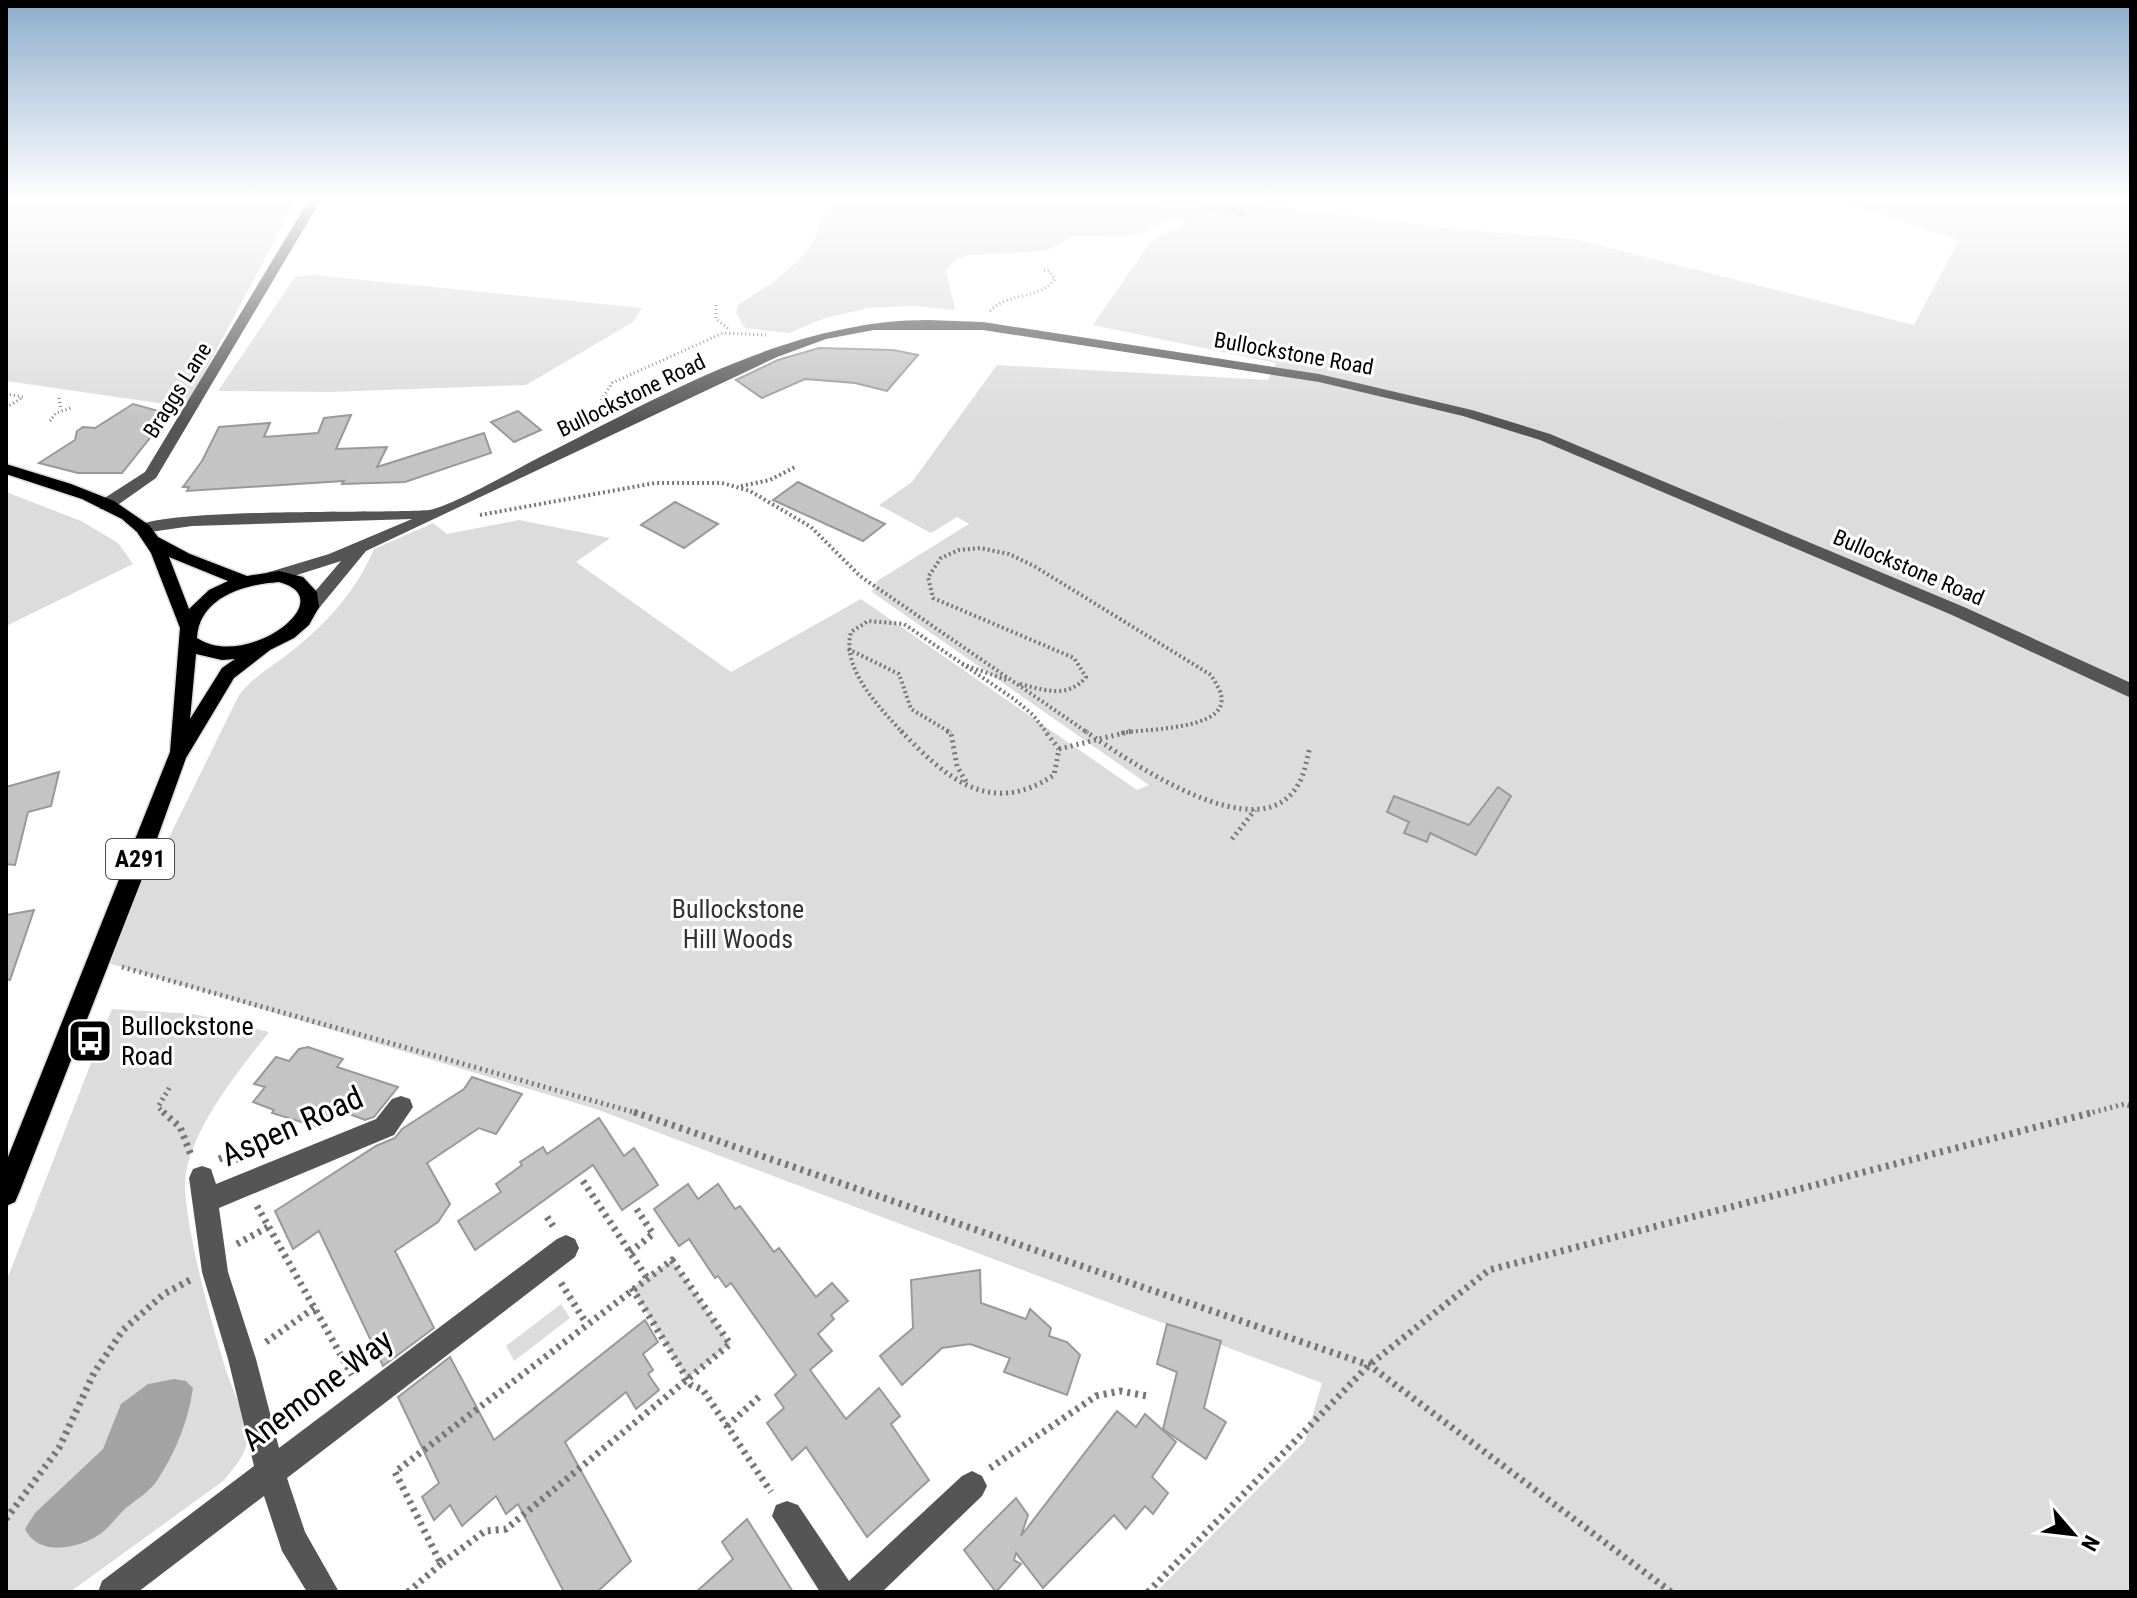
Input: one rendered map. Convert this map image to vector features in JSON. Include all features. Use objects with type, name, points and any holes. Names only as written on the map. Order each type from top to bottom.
[{"type":"main road","points":[[6,469],[84,494],[106,505],[184,558],[245,581]]},
{"type":"main road","name":"A291","points":[[148,534],[187,632],[177,757]]},
{"type":"main road","points":[[272,577],[301,583],[311,599],[309,609],[288,633],[263,647],[223,655],[205,652],[187,632],[193,612],[206,600],[245,581],[272,577]]},
{"type":"main road","name":"A291","points":[[6,1193],[177,757],[228,673],[263,647]]},
{"type":"street","name":"Braggs Lane","points":[[106,505],[151,475],[272,273]]},
{"type":"street","name":"Bullockstone Road","points":[[272,577],[364,547],[793,344],[887,324],[983,326],[1319,378],[1391,393],[1545,437],[1943,605],[2131,691]]},
{"type":"street","name":"Bullockstone Road","points":[[148,534],[179,520],[399,513],[434,515]]},
{"type":"street","name":"Bullockstone Road","points":[[309,609],[343,566],[364,547]]},
{"type":"street","name":"Aspen Road","points":[[324,1592],[293,1540],[270,1471],[242,1359],[215,1272],[204,1190],[245,1184],[385,1127],[401,1107]]},
{"type":"street","name":"Anemone Way","points":[[113,1592],[557,1255]]},
{"type":"street","points":[[860,1592],[972,1486]]},
{"type":"street","points":[[787,1516],[838,1592]]},
{"type":"path","points":[[983,326],[994,305],[1015,297],[1038,295],[1053,284],[1054,274],[1050,273]]},
{"type":"path","points":[[716,305],[716,319],[731,331]]},
{"type":"path","points":[[607,430],[598,418],[602,399],[612,383],[731,331],[781,336],[793,344]]},
{"type":"path","points":[[6,394],[23,397],[6,408]]},
{"type":"path","points":[[59,398],[61,410]]},
{"type":"path","points":[[50,421],[61,410],[71,408]]},
{"type":"path","points":[[454,506],[469,516],[512,513],[681,480],[740,486],[770,480],[795,467]]},
{"type":"path","points":[[740,486],[828,541],[843,563],[1017,684],[1093,736],[1183,791],[1236,810],[1256,809],[1281,802],[1293,793],[1305,771],[1310,747]]},
{"type":"path","points":[[962,664],[1017,684],[1066,692],[1081,686],[1086,677],[1074,658],[933,598],[927,590],[927,580],[934,565],[947,554],[967,549],[989,550],[1026,562],[1211,675],[1220,688],[1222,697],[1218,709],[1195,725],[1139,729],[1059,749]]},
{"type":"path","points":[[868,621],[904,624],[1033,715],[1059,749],[1054,775],[1041,785],[1012,794],[971,788],[951,779],[879,709],[853,666],[848,648],[851,632],[868,621]]},
{"type":"path","points":[[848,648],[899,674],[911,709],[951,733],[956,770],[971,788]]},
{"type":"path","points":[[1232,839],[1256,809]]},
{"type":"path","points":[[98,960],[603,1101],[1369,1365],[1671,1592]]},
{"type":"path","points":[[171,1085],[158,1107],[180,1127],[204,1190]]},
{"type":"path","points":[[1148,1592],[1369,1365],[1489,1270],[2124,1104],[2131,1106]]},
{"type":"path","points":[[583,1181],[647,1278]]},
{"type":"path","points":[[245,1184],[365,1399]]},
{"type":"path","points":[[630,1252],[653,1234],[636,1208]]},
{"type":"path","points":[[557,1255],[586,1323]]},
{"type":"path","points":[[408,1592],[485,1531],[506,1529],[730,1344],[672,1260],[395,1472],[441,1564]]},
{"type":"path","points":[[6,1519],[59,1448],[94,1373],[123,1330],[164,1294],[185,1281],[215,1272]]},
{"type":"path","points":[[632,1288],[691,1385],[703,1390],[787,1516]]},
{"type":"path","points":[[242,1359],[314,1308]]},
{"type":"path","points":[[972,1486],[999,1458],[1047,1432],[1086,1401],[1106,1392],[1124,1390],[1147,1396]]},
{"type":"path","points":[[727,1426],[760,1396]]},
{"type":"green space","points":[[6,273],[257,273],[186,407],[6,381]]},
{"type":"green space","points":[[785,273],[947,273],[955,310],[914,306],[868,308],[825,318],[789,333],[745,328],[736,313],[738,305]]},
{"type":"green space","name":"Bullockstone Hill Woods","points":[[1129,273],[1707,273],[1914,325],[1942,273],[2131,273],[2131,1592],[1156,1592],[1305,1441],[1322,1383],[596,1109],[98,960],[139,861],[157,862],[239,695],[329,617],[350,592],[374,549],[433,523],[447,534],[519,520],[610,538],[576,562],[731,672],[861,599],[1137,790],[1149,785],[872,592],[877,581],[969,524],[957,517],[931,533],[879,505],[912,482],[997,365],[1268,380],[1276,363],[1093,325]]},
{"type":"green space","points":[[314,275],[642,308],[633,322],[526,385],[329,392],[218,391],[295,277]]},
{"type":"green space","points":[[6,492],[81,521],[118,543],[133,564],[6,626]]},
{"type":"green space","points":[[112,1009],[194,1014],[269,1032],[208,1117],[191,1155],[185,1190],[207,1304],[246,1425],[247,1445],[223,1481],[70,1592],[6,1592],[6,1282]]},
{"type":"green space","points":[[672,1260],[730,1344],[687,1379],[632,1288]]},
{"type":"green space","points":[[561,1304],[570,1318],[514,1361],[506,1346]]},
{"type":"shaded area","points":[[174,1379],[186,1381],[193,1388],[191,1401],[176,1447],[152,1487],[91,1539],[60,1548],[39,1544],[31,1538],[25,1529],[35,1513],[103,1449],[121,1404],[148,1384]]},
{"type":"building","points":[[819,348],[893,350],[918,355],[887,391],[855,383],[805,379],[762,398],[736,380],[778,360]]},
{"type":"building","points":[[133,404],[169,414],[122,473],[78,473],[39,463],[75,440],[77,431],[83,427],[95,428]]},
{"type":"building","points":[[518,411],[541,430],[514,442],[491,422]]},
{"type":"building","points":[[351,415],[336,449],[387,447],[377,467],[484,433],[491,453],[405,482],[342,484],[344,481],[187,491],[189,487],[183,487],[202,461],[219,427],[270,423],[264,437],[318,433],[324,418]]},
{"type":"building","points":[[798,482],[885,524],[863,541],[773,500]]},
{"type":"building","points":[[675,502],[718,524],[684,548],[641,525]]},
{"type":"building","points":[[59,772],[51,806],[28,812],[15,865],[6,864],[6,787]]},
{"type":"building","points":[[1498,787],[1511,796],[1476,855],[1430,833],[1427,842],[1404,833],[1409,822],[1387,812],[1394,796],[1469,825]]},
{"type":"building","points":[[34,910],[10,980],[6,979],[6,915]]},
{"type":"building","points":[[308,1047],[343,1059],[337,1067],[398,1087],[374,1117],[365,1120],[336,1109],[321,1128],[272,1113],[274,1110],[253,1102],[265,1087],[254,1084],[276,1057],[289,1061],[299,1049]]},
{"type":"building","points":[[472,1077],[522,1094],[496,1134],[479,1128],[427,1163],[450,1204],[438,1222],[395,1251],[434,1328],[383,1366],[319,1231],[293,1249],[275,1211],[376,1146],[395,1138],[402,1129],[464,1089]]},
{"type":"building","points":[[599,1118],[624,1156],[634,1148],[658,1185],[622,1210],[593,1165],[475,1250],[458,1221],[501,1192],[496,1184],[522,1165],[520,1162],[543,1147],[547,1154]]},
{"type":"building","points":[[688,1184],[698,1199],[718,1184],[735,1209],[740,1206],[774,1252],[779,1248],[816,1297],[832,1283],[848,1301],[831,1315],[834,1319],[818,1334],[832,1351],[810,1370],[846,1419],[879,1388],[900,1416],[891,1424],[929,1480],[867,1537],[806,1447],[792,1460],[767,1423],[784,1408],[775,1395],[796,1375],[731,1283],[726,1287],[718,1276],[715,1278],[689,1239],[679,1246],[654,1209]]},
{"type":"building","points":[[980,1270],[981,1303],[1026,1319],[1030,1309],[1051,1328],[1049,1336],[1067,1342],[1080,1355],[1067,1395],[1004,1372],[1010,1358],[970,1344],[942,1348],[902,1385],[880,1356],[913,1328],[911,1280]]},
{"type":"building","points":[[645,1320],[658,1342],[643,1354],[653,1370],[648,1374],[659,1390],[636,1409],[626,1392],[565,1442],[631,1561],[597,1592],[564,1592],[518,1504],[506,1514],[496,1496],[462,1526],[450,1505],[434,1520],[422,1497],[439,1483],[398,1397],[450,1357],[494,1440]]},
{"type":"building","points":[[1167,1324],[1221,1341],[1204,1408],[1226,1422],[1206,1459],[1163,1429],[1177,1372],[1157,1364]]},
{"type":"building","points":[[1117,1411],[1136,1427],[1145,1414],[1176,1442],[1152,1477],[1168,1493],[1153,1514],[1145,1506],[1126,1529],[1114,1515],[1043,1588],[1016,1553],[1014,1560],[1021,1564],[996,1592],[964,1550],[1016,1498],[1028,1515],[1021,1536]]},
{"type":"building","points":[[747,1519],[793,1592],[696,1592],[733,1559],[722,1542]]},
{"type":"place","name":"Bullockstone Road","points":[[90,1041]]}]
